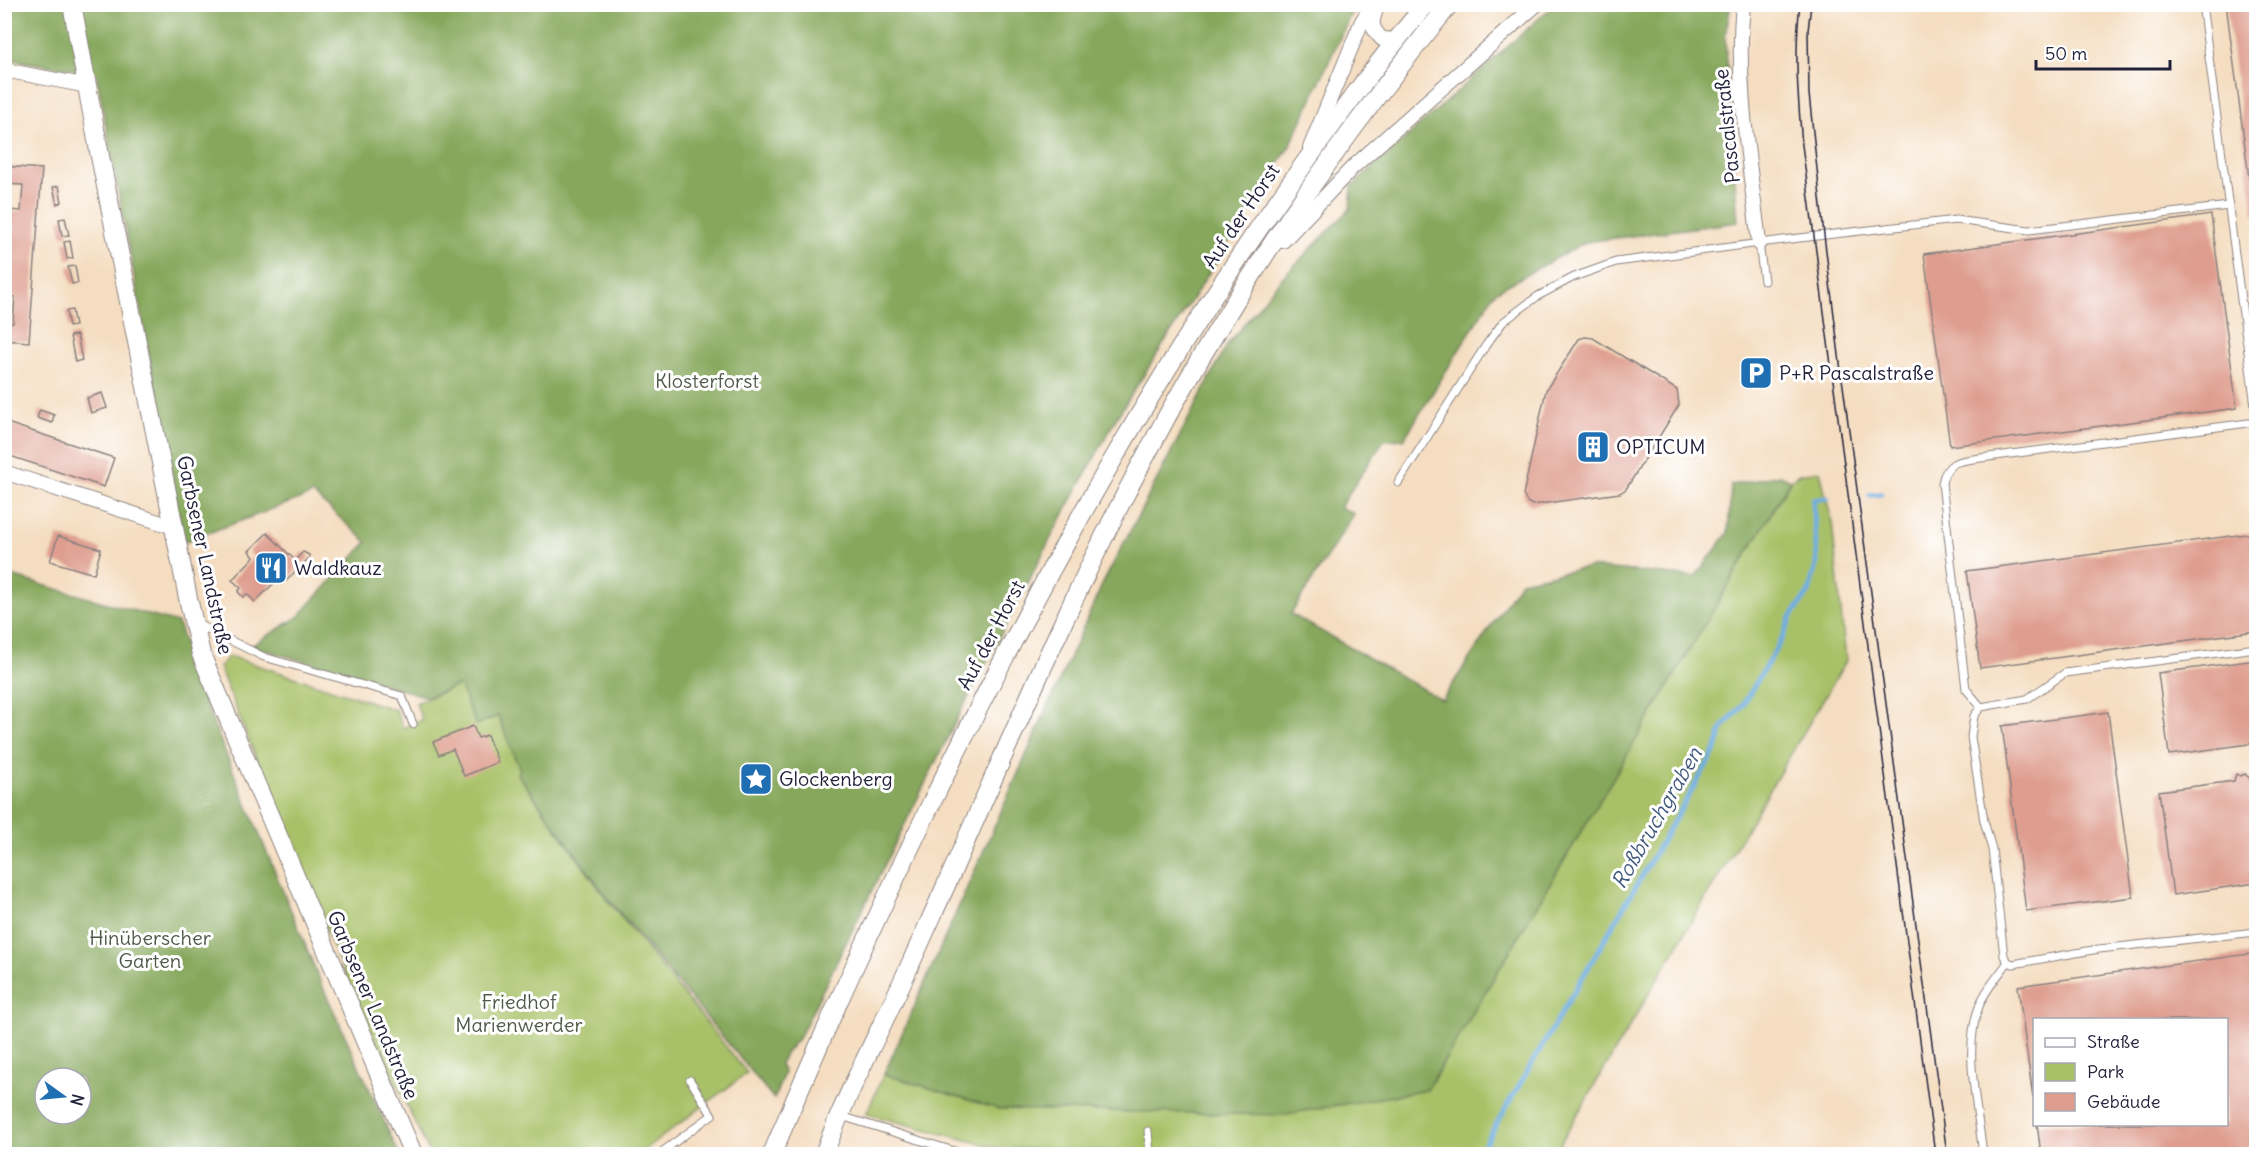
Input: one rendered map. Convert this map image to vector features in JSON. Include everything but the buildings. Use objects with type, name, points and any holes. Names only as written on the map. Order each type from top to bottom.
[{"type":"street","name":"Garbsener Landstraße","points":[[72,4],[192,621],[209,676],[413,1155]]},
{"type":"street","name":"Auf der Horst","points":[[1302,166],[1362,21],[1373,4]]},
{"type":"street","points":[[1378,4],[1373,20],[1374,31],[1382,39],[1397,40]]},
{"type":"street","name":"Auf der Horst","points":[[772,1155],[873,925],[1014,636],[1114,456],[1231,268],[1302,166],[1426,4]]},
{"type":"street","name":"Auf der Horst","points":[[824,1155],[838,1115],[918,948],[1050,650],[1096,553],[1174,403],[1247,280],[1329,161],[1409,54],[1450,4]]},
{"type":"street","name":"Auf der Horst","points":[[1247,280],[1304,216],[1353,167],[1537,4]]},
{"type":"street","name":"Pascalstraße","points":[[1743,4],[1739,40],[1740,80],[1760,243]]},
{"type":"street","points":[[4,70],[88,86]]},
{"type":"street","points":[[4,472],[174,527]]},
{"type":"lane","points":[[2202,4],[2256,413]]},
{"type":"lane","points":[[1398,483],[1503,322],[1539,296],[1574,277],[1616,262],[1956,220],[2029,230],[2229,206]]},
{"type":"lane","points":[[1760,243],[1764,280]]},
{"type":"lane","points":[[1981,707],[1966,689],[1942,483],[1945,470],[1952,463],[1988,457],[2256,422]]},
{"type":"lane","points":[[192,621],[264,657],[402,696],[412,724]]},
{"type":"lane","points":[[2256,648],[2065,673],[2027,699],[1981,707],[1974,716],[1971,737],[1984,821],[1992,849],[2004,956],[2008,962],[2013,964],[2099,949],[2256,932]]},
{"type":"lane","points":[[1983,1155],[1971,1048],[1974,1022],[1981,1002],[2008,962]]},
{"type":"lane","points":[[659,1155],[712,1115],[690,1080]]},
{"type":"lane","points":[[838,1115],[963,1155]]},
{"type":"lane","points":[[1148,1131],[1150,1155]]},
{"type":"green space","name":"Klosterforst","points":[[4,5],[1355,5],[1290,146],[1117,417],[1054,532],[954,725],[800,1036],[780,1064],[784,1073],[774,1099],[606,896],[517,773],[520,770],[498,716],[476,725],[459,685],[428,697],[251,646],[298,617],[367,542],[313,494],[184,542],[96,73],[5,59]]},
{"type":"green space","points":[[1554,5],[1731,5],[1725,36],[1738,222],[1586,242],[1495,292],[1404,439],[1384,440],[1340,507],[1354,514],[1291,614],[1442,700],[1521,581],[1590,567],[1695,577],[1728,533],[1731,485],[1780,475],[1791,480],[1427,1090],[1281,1115],[998,1109],[884,1074],[1102,585],[1227,345],[1280,280],[1350,209],[1352,186]]},
{"type":"green space","points":[[1820,471],[1832,522],[1846,661],[1554,1154],[1253,1154],[998,1148],[866,1114],[884,1074],[999,1109],[1427,1090],[1791,480],[1799,474]]},
{"type":"green space","name":"Hinüberscher Garten","points":[[4,574],[178,623],[200,691],[321,983],[399,1154],[5,1154]]},
{"type":"green space","name":"Friedhof Marienwerder","points":[[229,656],[396,710],[403,728],[422,720],[416,703],[459,685],[498,716],[520,770],[517,773],[606,898],[747,1073],[639,1154],[430,1154],[347,981],[219,667]]},
{"type":"waterway","name":"Roßbruchgraben","points":[[1870,495],[1881,494]]},
{"type":"waterway","name":"Roßbruchgraben","points":[[1479,1154],[1716,749],[1723,727],[1743,705],[1783,637],[1791,617],[1809,592],[1817,561],[1813,500],[1827,498]]},
{"type":"tram line","points":[[1800,4],[1797,57],[1802,145],[1935,1154]]},
{"type":"tram line","points":[[1811,4],[1808,31],[1809,94],[1824,235],[1947,1154]]},
{"type":"place","name":"P+R Pascalstraße","points":[[1756,373]]},
{"type":"place","name":"OPTICUM","points":[[1593,447]]},
{"type":"place","name":"Waldkauz","points":[[271,568]]},
{"type":"place","name":"Glockenberg","points":[[756,779]]}]
